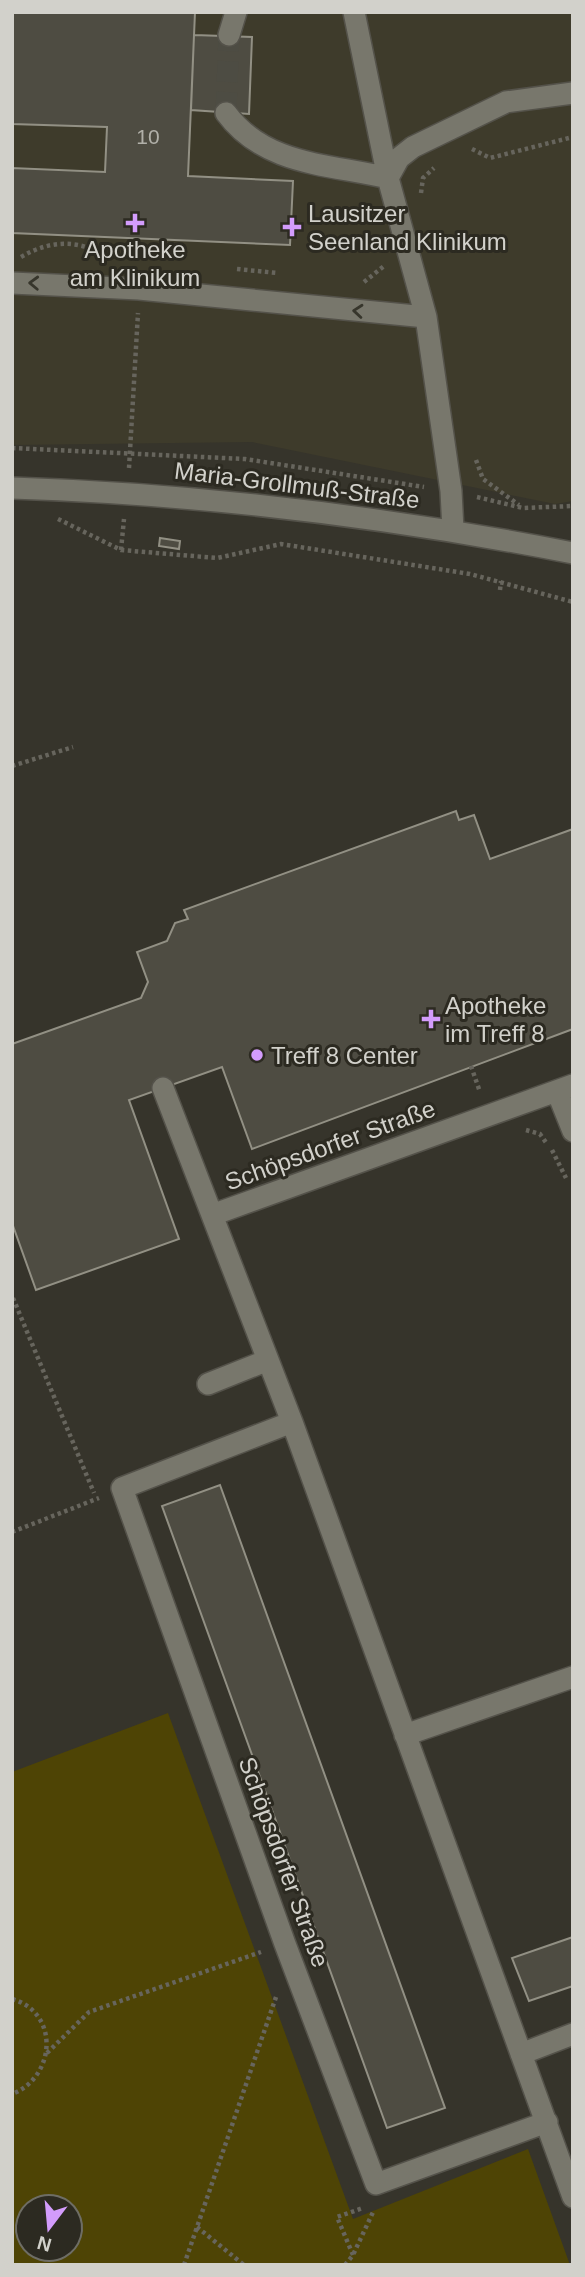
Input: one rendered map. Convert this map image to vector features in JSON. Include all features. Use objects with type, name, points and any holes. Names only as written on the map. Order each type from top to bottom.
[{"type":"street","points":[[229,35],[236,12]]},
{"type":"street","points":[[354,12],[388,178],[426,317],[451,491],[453,530]]},
{"type":"street","points":[[388,178],[399,158],[413,147],[506,102],[573,93]]},
{"type":"street","points":[[226,113],[238,129],[253,142],[280,155],[388,178]]},
{"type":"street","points":[[12,283],[139,289],[426,317]]},
{"type":"street","name":"Maria-Grollmuß-Straße","points":[[12,488],[126,492],[453,530],[573,553]]},
{"type":"street","points":[[163,1088],[212,1214]]},
{"type":"street","name":"Schöpsdorfer Straße","points":[[122,1488],[285,1944],[376,2184],[547,2122],[292,1422],[212,1214],[565,1088],[573,1131]]},
{"type":"street","points":[[208,1384],[268,1360]]},
{"type":"street","points":[[122,1488],[292,1422]]},
{"type":"street","points":[[405,1735],[573,1677]]},
{"type":"street","points":[[521,2054],[573,2034]]},
{"type":"street","points":[[547,2122],[573,2197]]},
{"type":"path","points":[[464,145],[490,158],[573,137]]},
{"type":"path","points":[[419,198],[424,178],[439,163]]},
{"type":"path","points":[[12,257],[21,257],[43,244],[93,247],[116,262]]},
{"type":"path","points":[[358,284],[370,281],[388,263]]},
{"type":"path","points":[[236,269],[287,275]]},
{"type":"path","points":[[121,550],[130,452],[139,289]]},
{"type":"path","points":[[12,448],[245,459],[451,491],[523,508],[573,506]]},
{"type":"path","points":[[471,448],[483,480],[523,508]]},
{"type":"path","points":[[52,516],[121,550],[217,558],[281,544],[501,581],[573,602]]},
{"type":"path","points":[[500,590],[501,581]]},
{"type":"path","points":[[12,766],[73,747]]},
{"type":"path","points":[[471,1066],[482,1096]]},
{"type":"path","points":[[521,1129],[540,1134],[556,1155],[566,1178]]},
{"type":"path","points":[[12,1532],[122,1488]]},
{"type":"path","points":[[47,2053],[89,2012],[285,1944]]},
{"type":"path","points":[[184,2265],[277,1993]]},
{"type":"path","points":[[12,1999],[31,2009],[41,2022],[47,2053],[43,2067],[34,2081],[12,2094]]},
{"type":"path","points":[[345,2265],[353,2255],[378,2203],[337,2217],[353,2255]]},
{"type":"path","points":[[197,2227],[244,2265]]},
{"type":"shaded area","name":"Lausitzer Seenland Klinikum","points":[[12,12],[573,12],[573,501],[555,504],[252,442],[12,445]]},
{"type":"shaded area","points":[[168,1713],[353,2219],[528,2149],[570,2265],[12,2265],[12,1772]]},
{"type":"building","points":[[12,12],[195,12],[188,176],[293,181],[290,245],[12,233],[12,168],[105,172],[107,127],[12,124]]},
{"type":"building","points":[[194,35],[252,37],[249,114],[191,110]]},
{"type":"building","points":[[160,538],[180,541],[179,549],[159,546]]},
{"type":"building","name":"Treff 8 Center","points":[[456,811],[459,820],[474,815],[490,859],[573,829],[573,1029],[252,1149],[222,1067],[129,1100],[179,1239],[36,1290],[12,1223],[12,1044],[141,998],[148,982],[137,952],[167,941],[175,923],[188,919],[184,910]]},
{"type":"building","points":[[220,1485],[445,2108],[387,2128],[162,1506]]},
{"type":"building","points":[[573,1937],[573,1986],[529,2001],[512,1958]]},
{"type":"tunnel","points":[[226,113],[229,35]]},
{"type":"place","name":"Apotheke am Klinikum","points":[[135,223]]},
{"type":"place","name":"Lausitzer Seenland Klinikum","points":[[292,227]]},
{"type":"place","name":"Apotheke im Treff 8","points":[[431,1019]]},
{"type":"place","name":"Treff 8 Center","points":[[257,1055]]}]
